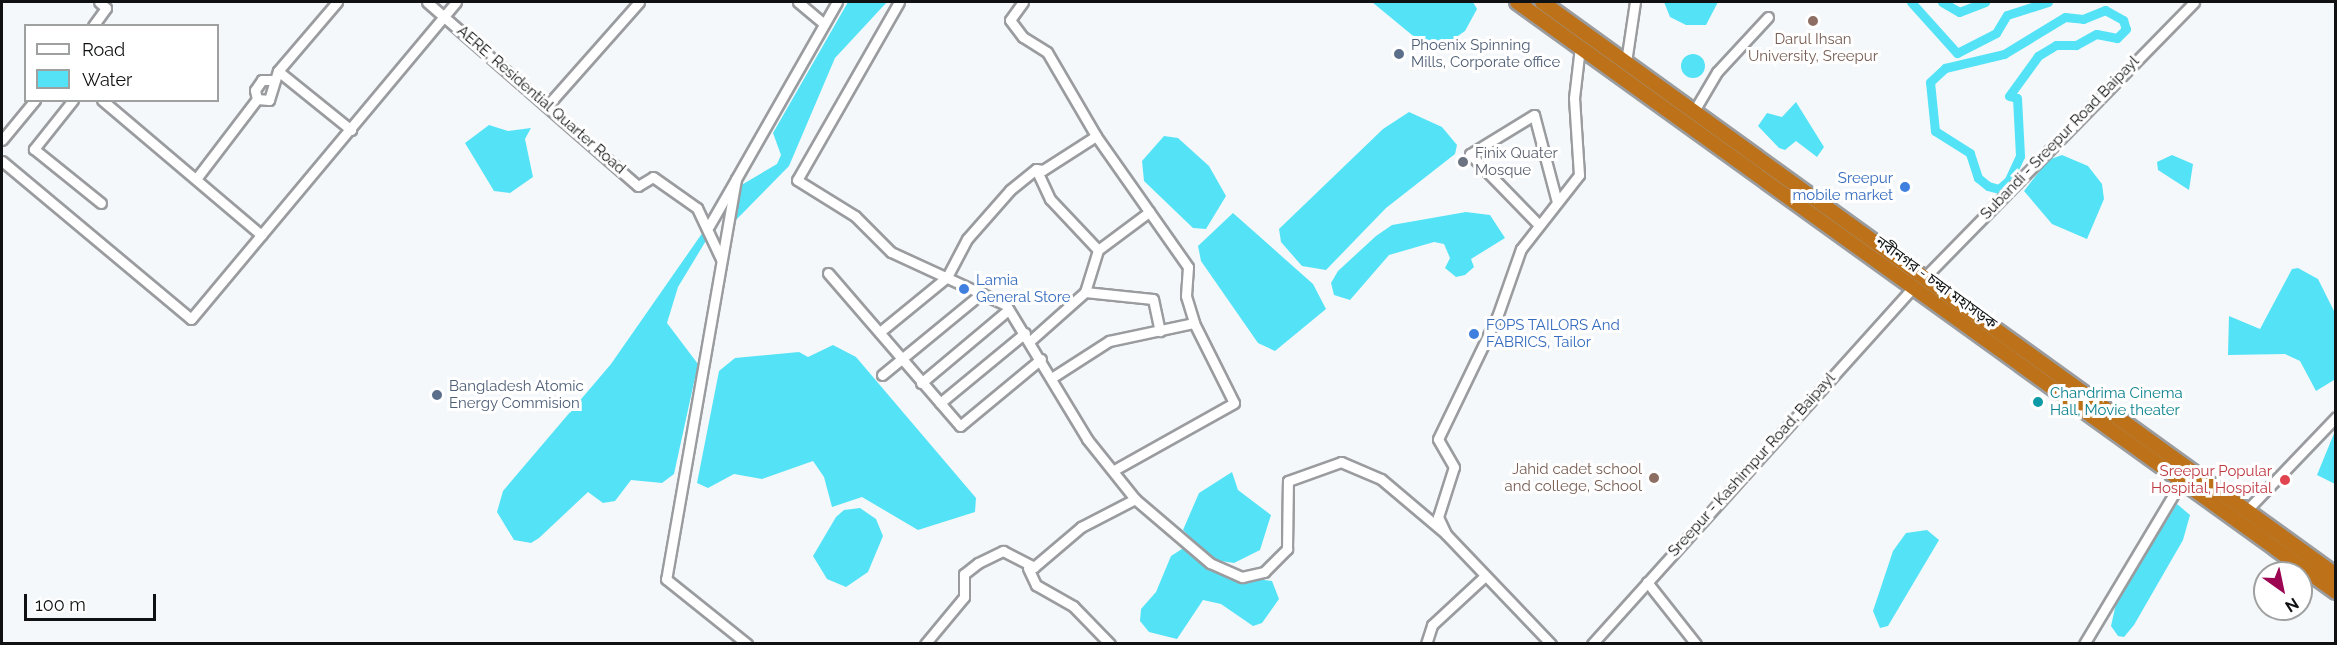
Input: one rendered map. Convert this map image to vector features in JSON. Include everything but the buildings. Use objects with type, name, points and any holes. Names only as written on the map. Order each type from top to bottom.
[{"type":"highway","name":"নবীনগর - চন্দ্রা মহাসড়ক","points":[[1517,2],[2336,592]]},
{"type":"highway","name":"নবীনগর - চন্দ্রা মহাসড়ক","points":[[1542,2],[1926,276],[2336,575]]},
{"type":"street","points":[[94,24],[106,8],[99,2]]},
{"type":"street","points":[[271,80],[337,2]]},
{"type":"street","name":"AERE, Residential Quarter Road","points":[[427,2],[638,186],[653,177],[697,208],[709,226],[721,261]]},
{"type":"street","points":[[2,161],[191,319],[456,2]]},
{"type":"street","points":[[547,106],[639,2]]},
{"type":"street","points":[[798,2],[824,24]]},
{"type":"street","points":[[709,226],[837,2]]},
{"type":"street","points":[[899,2],[797,180],[855,216],[891,252],[982,293],[1008,310],[1053,377],[1067,411],[1116,469],[1135,499],[1210,563],[1242,577],[1264,572],[1287,549],[1288,481],[1320,467],[1341,462],[1381,479],[1446,534],[1551,644]]},
{"type":"street","points":[[1023,2],[1010,20],[1023,37],[1047,52],[1096,136],[1188,267],[1186,296],[1194,323],[1233,406],[1116,469]]},
{"type":"street","points":[[1626,63],[1635,2]]},
{"type":"street","name":"Subandi - Sreepur Road Baipayl","points":[[1926,276],[2194,2]]},
{"type":"street","points":[[1694,111],[1717,72],[1768,17]]},
{"type":"street","points":[[1446,534],[1438,517],[1454,466],[1438,439],[1497,317],[1521,249],[1579,175],[1574,99],[1580,47]]},
{"type":"street","points":[[278,71],[351,130]]},
{"type":"street","points":[[196,179],[257,99],[255,90],[262,80],[271,80]]},
{"type":"street","points":[[257,99],[269,100],[277,90],[271,80]]},
{"type":"street","points":[[2,140],[32,102]]},
{"type":"street","points":[[71,102],[34,149],[101,203]]},
{"type":"street","points":[[104,102],[261,235]]},
{"type":"street","points":[[1539,225],[1470,154],[1534,115],[1557,202]]},
{"type":"street","points":[[882,331],[947,277],[986,213],[1036,169],[1043,170],[1096,136]]},
{"type":"street","points":[[1036,169],[1050,199],[1098,250]]},
{"type":"street","name":"AERE, Residential Quarter Road","points":[[736,179],[666,579],[747,644]]},
{"type":"street","points":[[940,403],[1085,292],[1098,250],[1149,212]]},
{"type":"street","points":[[828,273],[882,331],[921,383],[960,426],[1041,359]]},
{"type":"street","name":"Sreepur - Kashimpur Road, Baipayl","points":[[1592,644],[1913,287]]},
{"type":"street","points":[[1085,292],[1153,299],[1160,331]]},
{"type":"street","points":[[882,375],[982,293]]},
{"type":"street","points":[[921,383],[1008,310]]},
{"type":"street","points":[[1053,377],[1109,341],[1194,323]]},
{"type":"street","points":[[2247,511],[2336,417]]},
{"type":"street","points":[[2084,644],[2182,480]]},
{"type":"street","points":[[1028,568],[1082,527],[1135,499]]},
{"type":"street","points":[[925,644],[964,597],[964,574],[978,563],[1003,551],[1018,555],[1028,568],[1036,585],[1073,606],[1110,644]]},
{"type":"street","points":[[1426,644],[1432,625],[1485,576]]},
{"type":"street","points":[[1647,582],[1696,644]]},
{"type":"water","points":[[848,2],[887,2],[835,58],[789,166],[732,224],[738,187],[777,164],[781,155],[773,133]]},
{"type":"water","points":[[1372,2],[1473,2],[1477,9],[1465,31],[1439,49],[1412,35]]},
{"type":"water","points":[[1664,2],[1718,2],[1706,25],[1686,25],[1670,17]]},
{"type":"water","points":[[1693,54],[1698,55],[1704,61],[1704,71],[1698,77],[1693,78],[1688,77],[1682,71],[1681,66],[1682,61],[1688,55]]},
{"type":"water","points":[[1796,102],[1824,147],[1817,157],[1796,141],[1785,150],[1779,148],[1758,126],[1767,113],[1782,117]]},
{"type":"water","points":[[1409,112],[1442,127],[1457,145],[1455,154],[1386,208],[1326,270],[1302,266],[1281,242],[1279,229],[1383,129]]},
{"type":"water","points":[[489,125],[508,131],[531,128],[525,139],[533,177],[510,193],[494,191],[465,143]]},
{"type":"water","points":[[1164,136],[1178,138],[1209,166],[1226,196],[1206,229],[1193,228],[1144,181],[1142,161]]},
{"type":"water","points":[[2062,155],[2088,166],[2102,184],[2104,199],[2087,239],[2052,224],[2024,191],[2048,160]]},
{"type":"water","points":[[2172,155],[2193,164],[2189,190],[2158,170],[2157,162]]},
{"type":"water","points":[[1466,212],[1490,215],[1505,238],[1471,259],[1474,267],[1465,275],[1456,277],[1445,268],[1450,258],[1444,244],[1434,242],[1389,255],[1350,300],[1334,295],[1331,283],[1338,271],[1376,236],[1392,225]]},
{"type":"water","points":[[1233,213],[1313,284],[1326,309],[1275,351],[1258,343],[1201,261],[1198,246]]},
{"type":"water","points":[[703,232],[707,239],[678,287],[667,323],[698,364],[674,474],[662,483],[631,480],[615,501],[603,503],[588,492],[539,538],[531,543],[514,540],[497,512],[503,491],[611,364]]},
{"type":"water","points":[[2298,268],[2318,279],[2335,313],[2334,380],[2316,391],[2300,361],[2285,354],[2228,355],[2229,316],[2260,329],[2292,269]]},
{"type":"water","points":[[833,345],[856,357],[976,498],[975,512],[918,530],[862,497],[832,507],[824,477],[813,461],[762,479],[734,474],[708,488],[697,483],[719,371],[735,358],[799,352],[808,357]]},
{"type":"water","points":[[2335,431],[2335,484],[2317,475]]},
{"type":"water","points":[[1232,472],[1238,490],[1271,515],[1260,550],[1234,563],[1214,560],[1183,530],[1199,493]]},
{"type":"water","points":[[2177,504],[2190,515],[2183,540],[2134,625],[2124,637],[2118,636],[2111,626],[2117,599]]},
{"type":"water","points":[[860,508],[876,519],[883,536],[868,572],[846,587],[827,579],[813,556],[836,517],[844,510]]},
{"type":"water","points":[[1927,530],[1939,540],[1888,626],[1880,628],[1873,611],[1893,551],[1906,533]]},
{"type":"water","points":[[1185,547],[1225,575],[1272,581],[1279,599],[1262,623],[1253,626],[1221,604],[1203,600],[1177,639],[1149,632],[1140,621],[1141,609],[1156,592],[1171,556]]},
{"type":"waterway","points":[[1911,2],[1957,53],[1996,33],[2007,15],[2048,2]]},
{"type":"waterway","points":[[1942,2],[1959,12],[1985,2]]},
{"type":"waterway","points":[[2105,10],[2123,20],[2126,29],[2117,38],[2096,34],[2076,45],[2056,45],[2038,56],[2009,96],[2017,98],[2020,156],[2009,180],[1999,189],[1988,186],[1978,178],[1970,153],[1935,131],[1930,82],[1945,68],[2004,54],[2065,17],[2083,19],[2105,10]]},
{"type":"place","name":"Darul Ihsan University, Sreepur","points":[[1813,21]]},
{"type":"place","name":"Phoenix Spinning Mills, Corporate office","points":[[1399,54]]},
{"type":"place","name":"Finix Quater Mosque","points":[[1463,162]]},
{"type":"place","name":"Sreepur mobile market","points":[[1905,187]]},
{"type":"place","name":"Lamia General Store","points":[[964,289]]},
{"type":"place","name":"FOPS TAILORS And FABRICS, Tailor","points":[[1474,334]]},
{"type":"place","name":"Bangladesh Atomic Energy Commision","points":[[437,395]]},
{"type":"place","name":"Chandrima Cinema Hall, Movie theater","points":[[2038,402]]},
{"type":"place","name":"Jahid cadet school and college, School","points":[[1654,478]]},
{"type":"place","name":"Sreepur Popular Hospital, Hospital","points":[[2285,480]]}]
